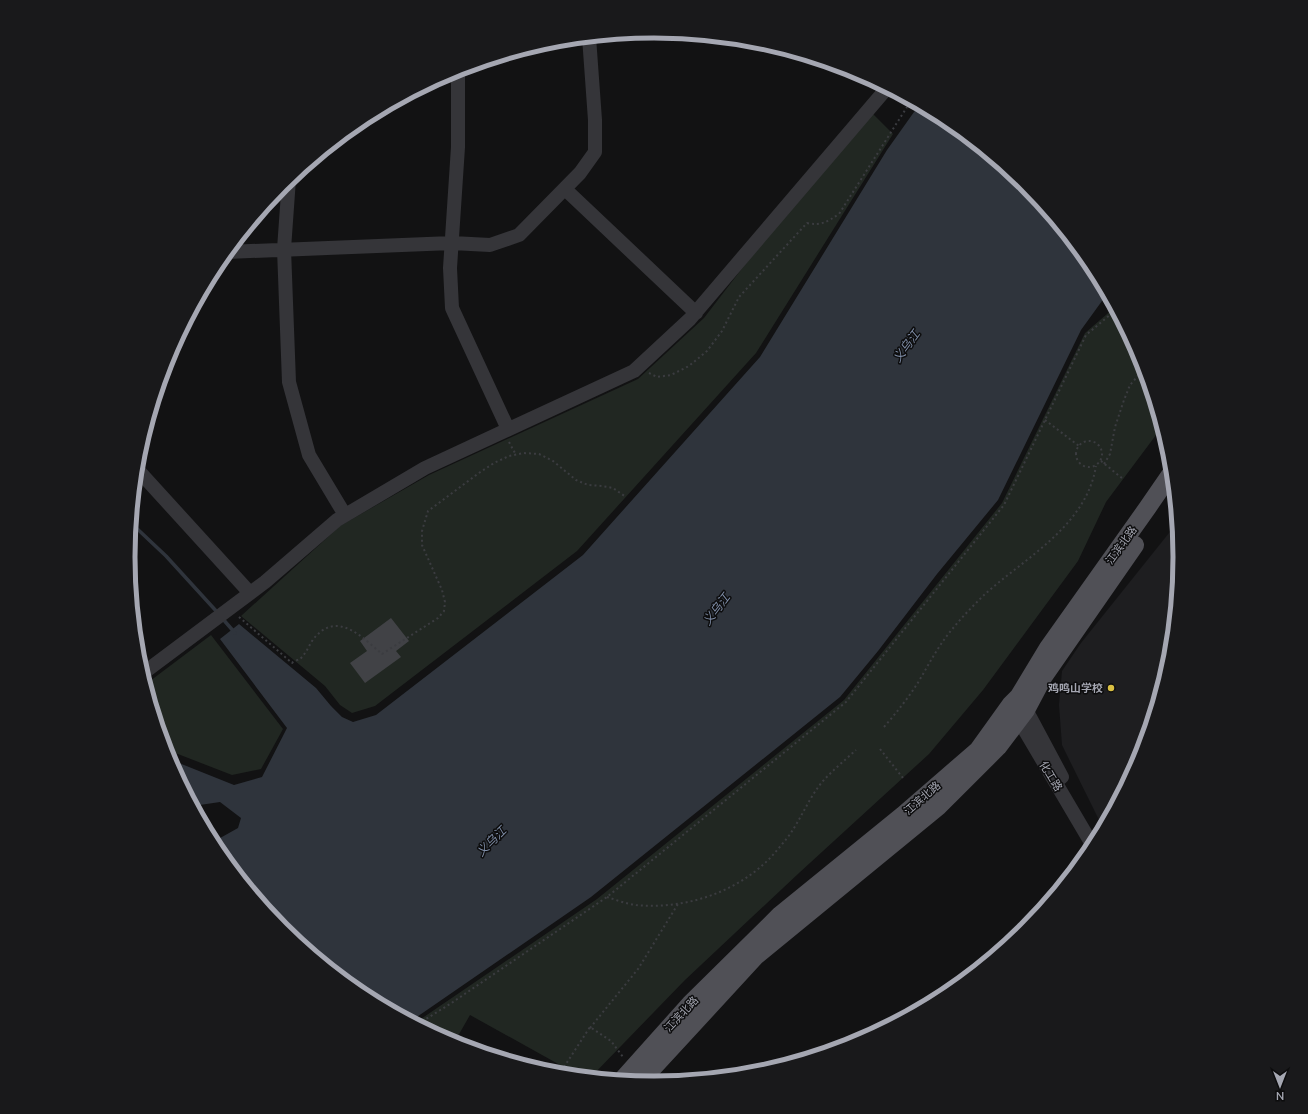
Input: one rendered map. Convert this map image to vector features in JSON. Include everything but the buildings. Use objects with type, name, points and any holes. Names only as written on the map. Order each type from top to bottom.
[{"type":"main road","name":"江滨北路","points":[[633,1075],[756,956],[938,806],[998,747],[1048,648],[1167,479]]},
{"type":"main road","name":"江滨北路","points":[[1018,708],[1044,676],[1170,497]]},
{"type":"street","points":[[234,252],[452,243],[490,246],[519,235],[580,173],[594,152],[594,120],[589,42]]},
{"type":"street","points":[[458,77],[458,147],[450,268],[452,308],[508,429]]},
{"type":"street","points":[[148,670],[265,582],[345,515],[425,468],[634,371],[696,313],[884,92]]},
{"type":"street","points":[[288,189],[284,249],[289,382],[309,455],[345,515]]},
{"type":"street","points":[[565,189],[696,313]]},
{"type":"street","points":[[142,474],[250,593]]},
{"type":"street","name":"化工路","points":[[1018,708],[1094,832]]},
{"type":"street","name":"化工路","points":[[1018,708],[1089,839]]},
{"type":"path","points":[[646,372],[657,377],[672,375],[689,366],[707,351],[722,331],[739,297],[807,223],[816,225],[825,223],[839,214],[907,107]]},
{"type":"path","points":[[422,1021],[607,897],[846,702],[1004,505],[1086,335],[1111,314],[1113,316]]},
{"type":"path","points":[[1104,464],[1110,454],[1115,427],[1124,400],[1130,385],[1139,374]]},
{"type":"path","points":[[1045,420],[1079,446]]},
{"type":"path","points":[[1083,442],[1096,442],[1102,449],[1101,461],[1096,466],[1090,467],[1086,467],[1078,462],[1076,453],[1079,446],[1083,442]]},
{"type":"path","points":[[228,610],[292,663],[300,658],[316,636],[325,629],[336,626],[349,628],[382,654],[438,618],[444,611],[445,602],[442,590],[422,545],[422,531],[428,511],[484,469],[509,456],[524,453],[539,454],[553,461],[576,480],[588,484],[613,488],[626,497]]},
{"type":"path","points":[[1101,461],[1123,479]]},
{"type":"path","points":[[884,727],[908,697],[942,642],[954,627],[983,596],[1029,560],[1062,529],[1085,495],[1096,466]]},
{"type":"path","points":[[880,749],[903,778]]},
{"type":"path","points":[[607,897],[634,905],[658,906],[678,904],[708,896],[734,886],[754,872],[777,851],[794,829],[811,798],[823,781],[856,750]]},
{"type":"path","points":[[564,1068],[590,1028],[638,969],[678,904]]},
{"type":"path","points":[[590,1028],[611,1041],[630,1075]]},
{"type":"shaded area","points":[[866,107],[893,134],[756,353],[577,551],[375,706],[352,713],[340,705],[325,686],[241,616],[340,526],[429,475],[638,379],[704,318]]},
{"type":"shaded area","points":[[1110,311],[1133,358],[1145,390],[1157,433],[1106,502],[1078,561],[983,690],[929,754],[685,980],[595,1073],[566,1068],[470,1015],[457,1037],[420,1020],[597,899],[844,700],[1002,503],[1085,333]]},
{"type":"shaded area","name":"鸡鸣山学校","points":[[1172,529],[1172,591],[1169,625],[1155,691],[1133,756],[1119,787],[1100,822],[1062,745],[1059,705],[1062,671],[1081,643]]},
{"type":"shaded area","points":[[211,635],[283,729],[261,769],[232,775],[174,752],[163,724],[150,681]]},
{"type":"water","name":"义乌江","points":[[916,109],[942,125],[970,145],[1021,190],[1066,241],[1086,269],[1103,299],[1081,330],[998,500],[937,574],[878,651],[840,697],[591,897],[416,1018],[394,1006],[366,989],[338,969],[287,924],[242,873],[218,839],[238,828],[241,818],[220,802],[199,805],[189,787],[178,763],[234,785],[262,777],[287,728],[220,639],[239,624],[316,688],[342,717],[353,722],[376,715],[583,555],[760,357],[887,150]]},
{"type":"waterway","points":[[136,528],[166,556],[218,613]]},
{"type":"waterway","points":[[222,618],[235,633]]},
{"type":"place","name":"鸡鸣山学校","points":[[1111,688]]}]
